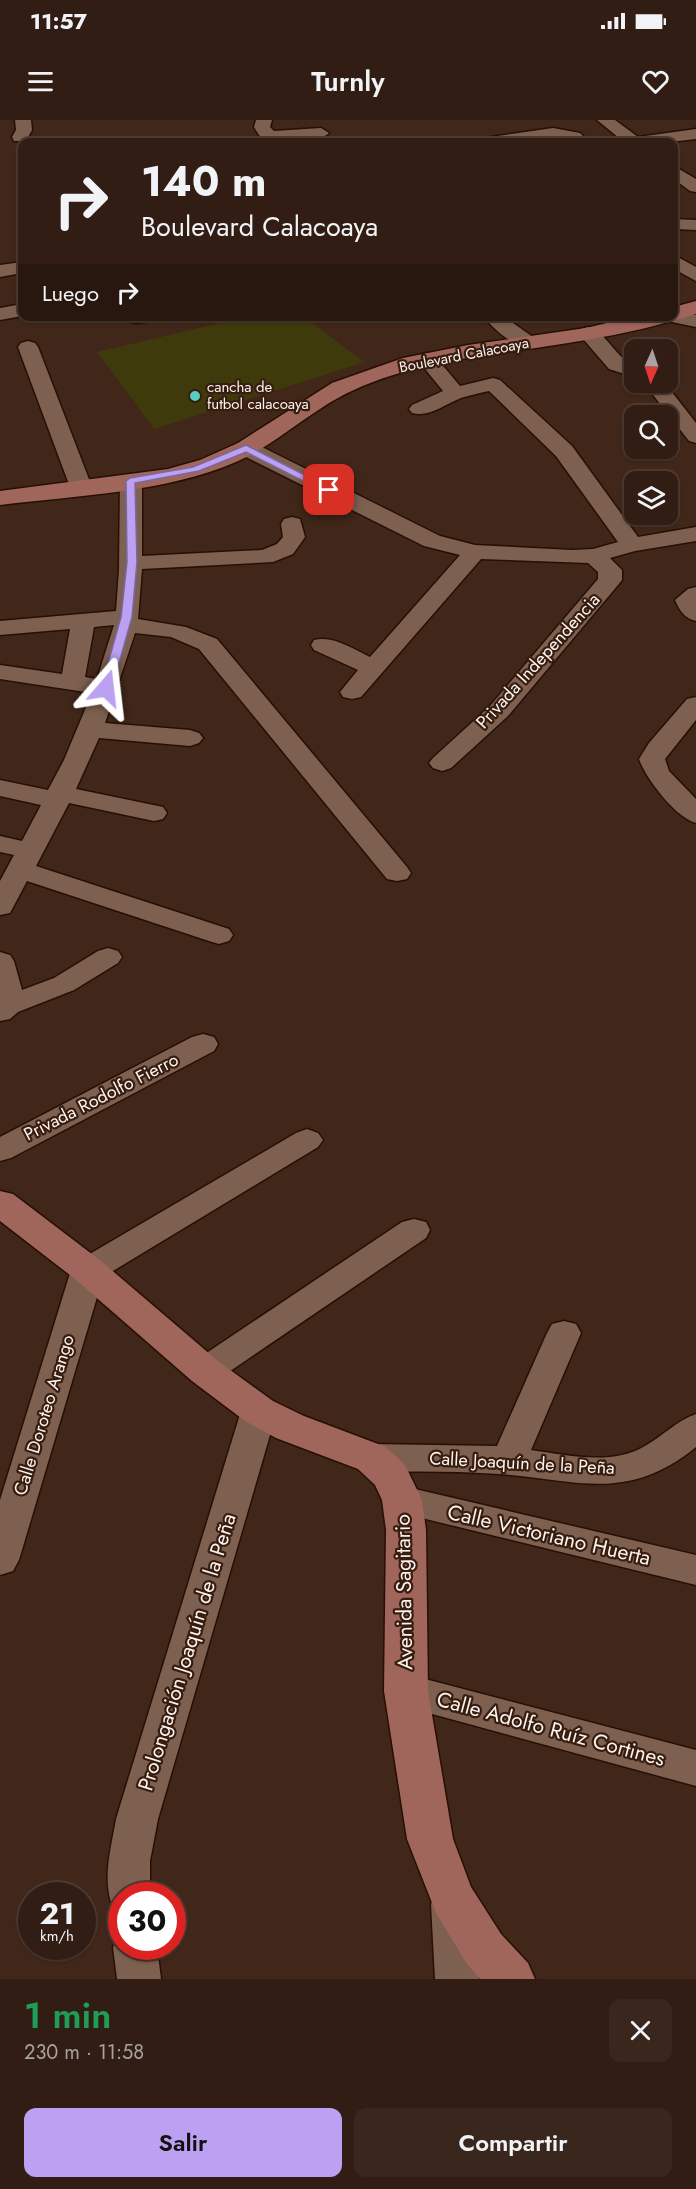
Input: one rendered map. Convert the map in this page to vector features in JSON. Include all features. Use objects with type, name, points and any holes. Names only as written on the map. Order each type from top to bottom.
[{"type":"street","points":[[20,137],[24,130],[23,120]]},
{"type":"street","points":[[264,120],[262,127],[269,136],[284,137],[321,132]]},
{"type":"street","points":[[604,120],[629,138]]},
{"type":"street","points":[[519,138],[561,132],[576,138]]},
{"type":"street","points":[[666,138],[696,134]]},
{"type":"street","points":[[678,174],[696,187]]},
{"type":"street","points":[[678,224],[696,225]]},
{"type":"street","points":[[678,264],[696,275]]},
{"type":"street","points":[[0,270],[18,268]]},
{"type":"street","points":[[678,313],[696,307]]},
{"type":"street","points":[[0,314],[18,311]]},
{"type":"street","points":[[678,318],[696,321]]},
{"type":"street","points":[[497,321],[530,342]]},
{"type":"street","name":"Boulevard Calacoaya","points":[[0,498],[130,481],[195,469],[246,448],[322,398],[352,382],[427,359],[588,333],[644,321]]},
{"type":"street","points":[[588,333],[616,365],[624,368]]},
{"type":"street","points":[[28,347],[81,487]]},
{"type":"street","points":[[427,359],[455,393]]},
{"type":"street","points":[[437,419],[419,409],[455,393],[493,384],[564,451],[632,545]]},
{"type":"street","points":[[662,393],[696,437]]},
{"type":"street","points":[[246,448],[432,541],[475,552],[594,556],[632,545],[696,534]]},
{"type":"street","points":[[0,907],[26,861],[92,730],[106,688],[126,621],[132,562],[130,481]]},
{"type":"street","points":[[132,562],[236,560],[265,556],[285,549],[294,537],[291,524]]},
{"type":"street","points":[[352,692],[475,552]]},
{"type":"street","name":"Privada Independencia","points":[[442,763],[499,711],[610,580],[610,570],[594,556]]},
{"type":"street","points":[[696,594],[687,600],[696,614]]},
{"type":"street","points":[[72,684],[84,620]]},
{"type":"street","points":[[0,628],[84,620],[126,621],[188,633],[208,644],[398,873]]},
{"type":"street","points":[[323,645],[373,668]]},
{"type":"street","points":[[0,672],[106,688]]},
{"type":"street","points":[[696,704],[658,747],[652,759],[657,773],[696,815]]},
{"type":"street","points":[[92,730],[190,738]]},
{"type":"street","points":[[0,789],[57,796],[154,813]]},
{"type":"street","points":[[0,844],[26,861],[219,935]]},
{"type":"street","points":[[4,1008],[63,984],[108,957]]},
{"type":"street","points":[[0,961],[7,988],[4,1008]]},
{"type":"street","name":"Privada Rodolfo Fierro","points":[[0,1150],[203,1044]]},
{"type":"street","points":[[87,1270],[308,1140]]},
{"type":"street","name":"Avenida Sagitario","points":[[0,1203],[87,1270],[205,1371],[259,1411],[290,1427],[372,1458],[391,1476],[402,1500],[406,1530],[406,1690],[430,1839],[452,1898],[484,1948],[511,1979]]},
{"type":"street","points":[[205,1371],[414,1230]]},
{"type":"street","name":"Calle Doroteo Arango","points":[[0,1560],[87,1270]]},
{"type":"street","points":[[508,1461],[564,1333]]},
{"type":"street","name":"Prolongación Joaquín de la Peña","points":[[129,1882],[129,1861],[137,1819],[259,1411]]},
{"type":"street","name":"Calle Joaquín de la Peña","points":[[372,1458],[414,1457],[508,1461],[594,1471],[630,1468],[658,1457],[696,1428]]},
{"type":"street","name":"Calle Victoriano Huerta","points":[[402,1500],[696,1570]]},
{"type":"street","name":"Calle Adolfo Ruíz Cortines","points":[[406,1690],[696,1768]]},
{"type":"street","points":[[452,1898],[456,1979]]},
{"type":"street","points":[[137,1960],[139,1979]]},
{"type":"shaded area","name":"cancha de futbol calacoaya","points":[[229,321],[309,321],[365,362],[154,429],[97,352]]},
{"type":"place","name":"cancha de futbol calacoaya","points":[[195,396]]},
{"type":"route","points":[[106,688],[125,626],[132,562],[130,481],[169,476],[195,469],[223,460],[246,448],[329,490]]}]
